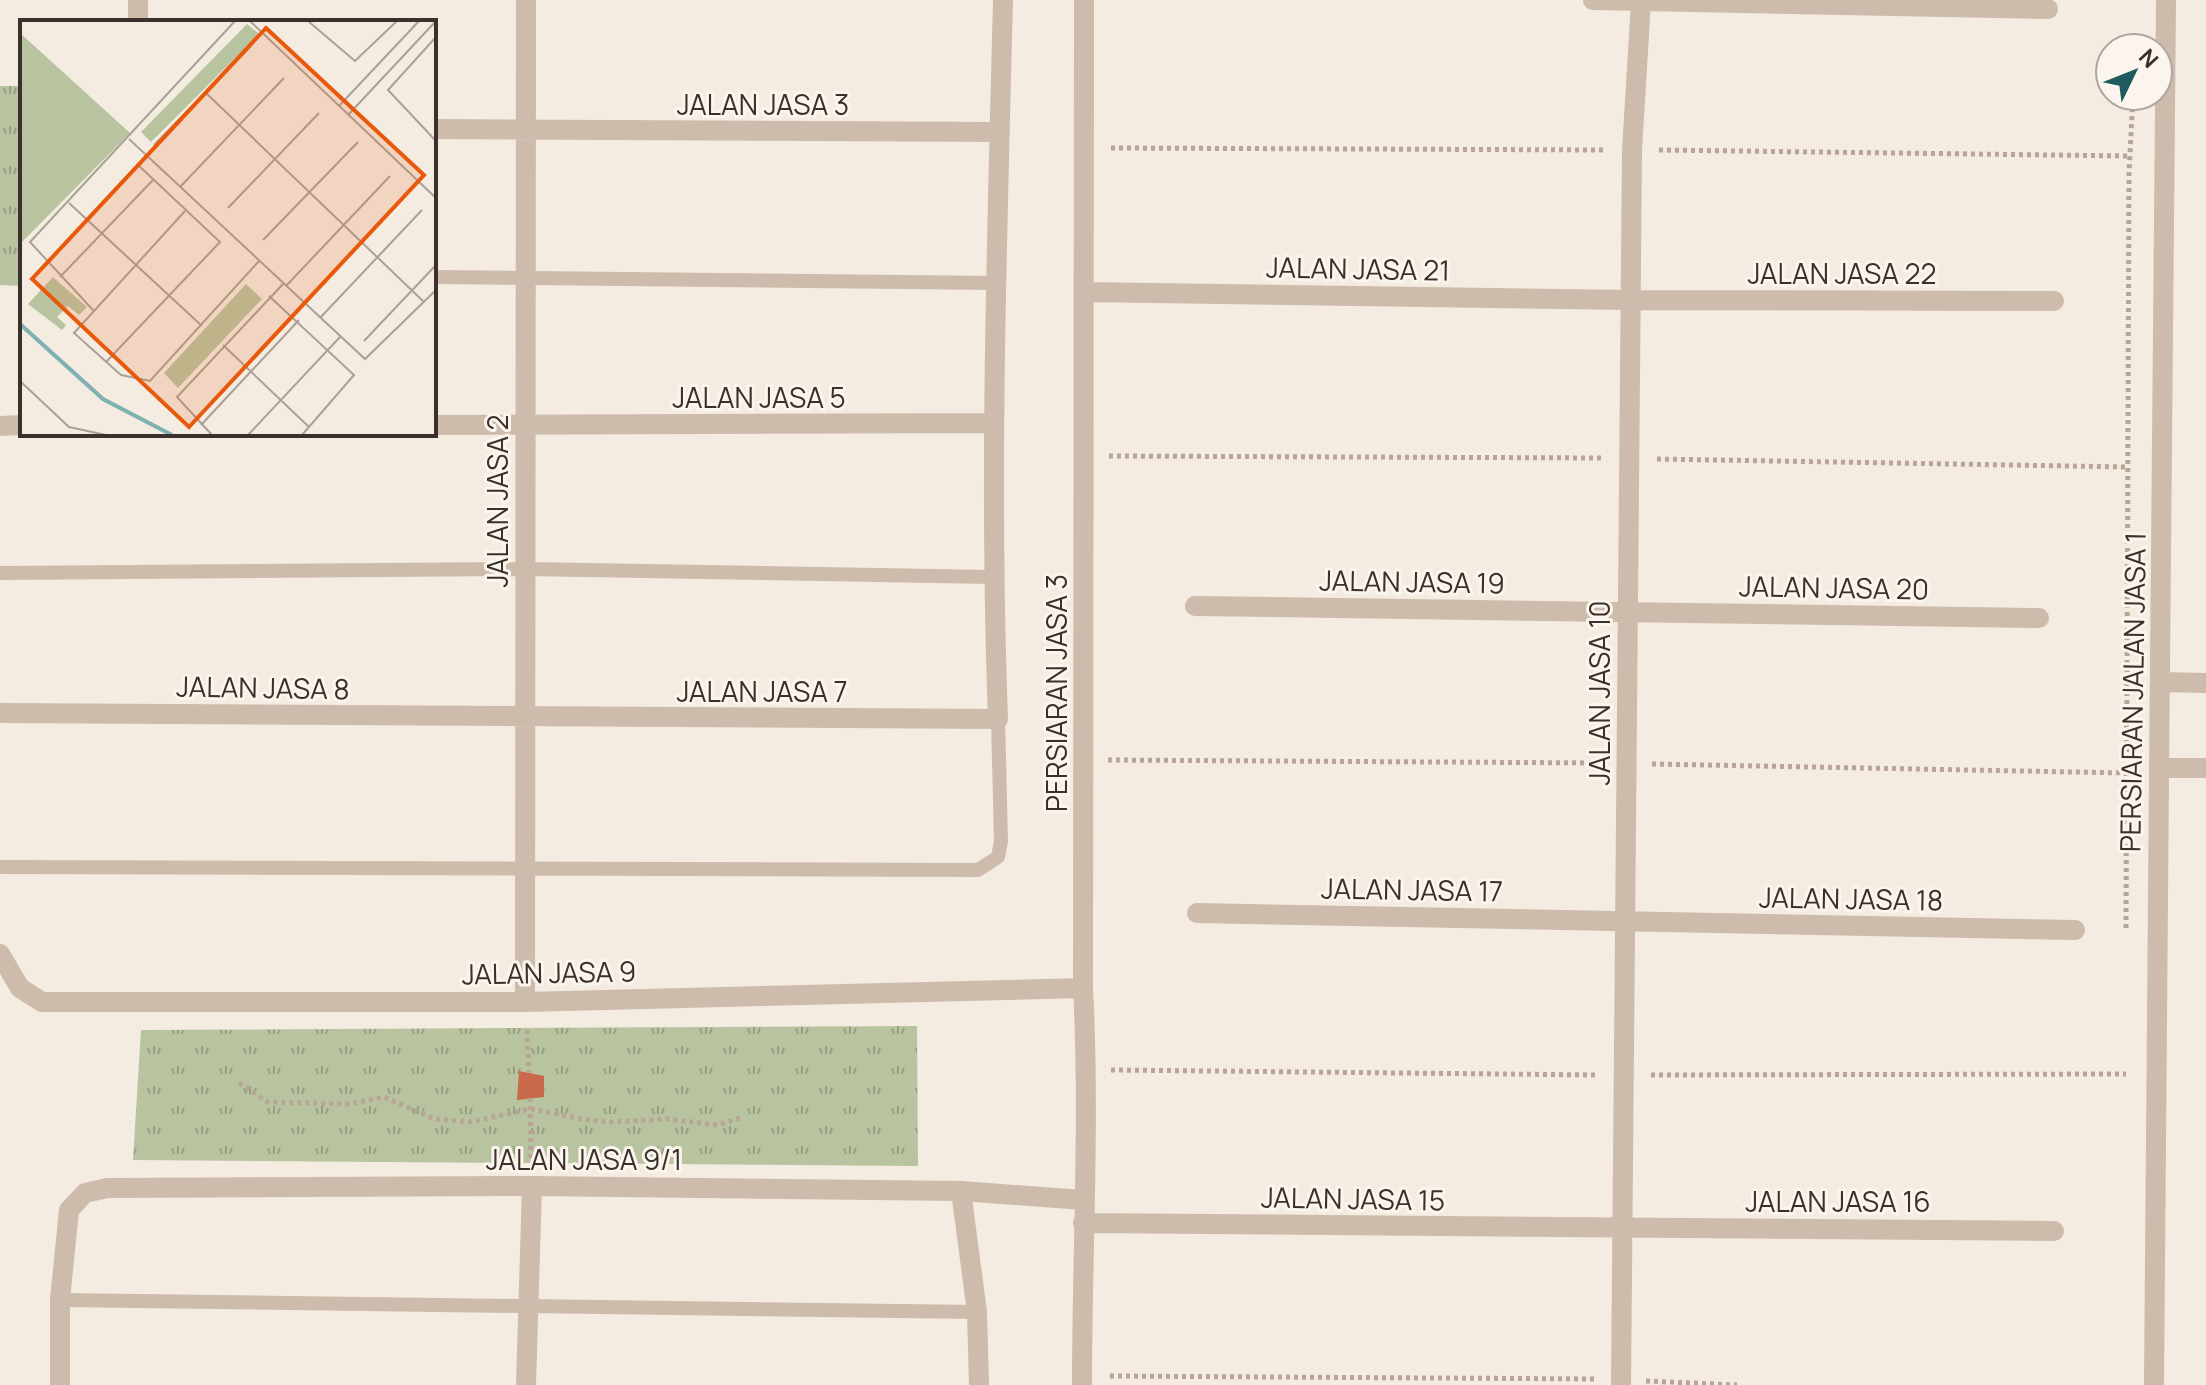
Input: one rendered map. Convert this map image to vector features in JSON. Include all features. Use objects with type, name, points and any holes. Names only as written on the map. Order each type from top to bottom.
[{"type":"street","name":"JALAN JASA 2","points":[[525,1002],[526,0]]},
{"type":"street","points":[[998,719],[992,577],[993,423],[1003,0]]},
{"type":"street","name":"PERSIARAN JASA 3","points":[[1082,1381],[1087,1070],[1083,988],[1084,0]]},
{"type":"street","points":[[1593,0],[2048,9]]},
{"type":"street","name":"PERSIARAN JALAN JASA 1","points":[[2154,1385],[2166,0]]},
{"type":"street","name":"JALAN JASA 10","points":[[1621,1382],[1632,150],[1641,2]]},
{"type":"street","name":"JALAN JASA 3","points":[[436,129],[1000,132]]},
{"type":"street","name":"JALAN JASA 21","points":[[1084,292],[1631,300]]},
{"type":"street","name":"JALAN JASA 22","points":[[1631,300],[2054,301]]},
{"type":"street","name":"JALAN JASA 5","points":[[436,425],[993,423]]},
{"type":"street","points":[[0,426],[20,425]]},
{"type":"street","name":"JALAN JASA 19","points":[[1195,606],[1628,612]]},
{"type":"street","name":"JALAN JASA 20","points":[[1628,612],[2039,618]]},
{"type":"street","points":[[2160,682],[2206,683]]},
{"type":"street","name":"JALAN JASA 8","points":[[0,713],[525,718]]},
{"type":"street","name":"JALAN JASA 7","points":[[525,718],[998,719]]},
{"type":"street","points":[[2159,772],[2206,768]]},
{"type":"street","name":"JALAN JASA 17","points":[[1197,913],[1625,922]]},
{"type":"street","name":"JALAN JASA 18","points":[[1625,922],[2075,930]]},
{"type":"street","name":"JALAN JASA 9","points":[[0,954],[20,988],[42,1002],[525,1002],[1083,988]]},
{"type":"street","points":[[526,1385],[532,1186]]},
{"type":"street","name":"JALAN JASA 9/1","points":[[60,1300],[69,1210],[85,1193],[107,1188],[532,1186],[961,1191],[1083,1200]]},
{"type":"street","points":[[961,1191],[977,1312],[979,1385]]},
{"type":"street","name":"JALAN JASA 15","points":[[1083,1223],[1622,1228]]},
{"type":"street","name":"JALAN JASA 16","points":[[1622,1228],[2054,1231]]},
{"type":"street","points":[[60,1300],[60,1385]]},
{"type":"lane","points":[[436,277],[996,283]]},
{"type":"lane","points":[[0,573],[525,569],[992,577]]},
{"type":"lane","points":[[0,867],[978,870],[998,857],[1001,841],[998,719]]},
{"type":"lane","points":[[60,1300],[977,1312]]},
{"type":"path","points":[[2126,931],[2129,173],[2132,112]]},
{"type":"path","points":[[525,1002],[529,1073]]},
{"type":"path","points":[[2126,1074],[2126,1089]]},
{"type":"path","points":[[239,1083],[268,1102],[349,1104],[384,1097],[435,1119],[469,1122],[531,1109],[612,1122],[675,1119],[718,1125],[743,1117]]},
{"type":"path","points":[[530,1098],[532,1186]]},
{"type":"path","points":[[1082,1381],[1737,1385]]},
{"type":"green space","points":[[0,86],[20,86],[20,286],[0,285]]},
{"type":"green space","points":[[917,1026],[918,1166],[133,1160],[141,1030]]},
{"type":"building","points":[[519,1071],[544,1076],[544,1097],[517,1100]]}]
